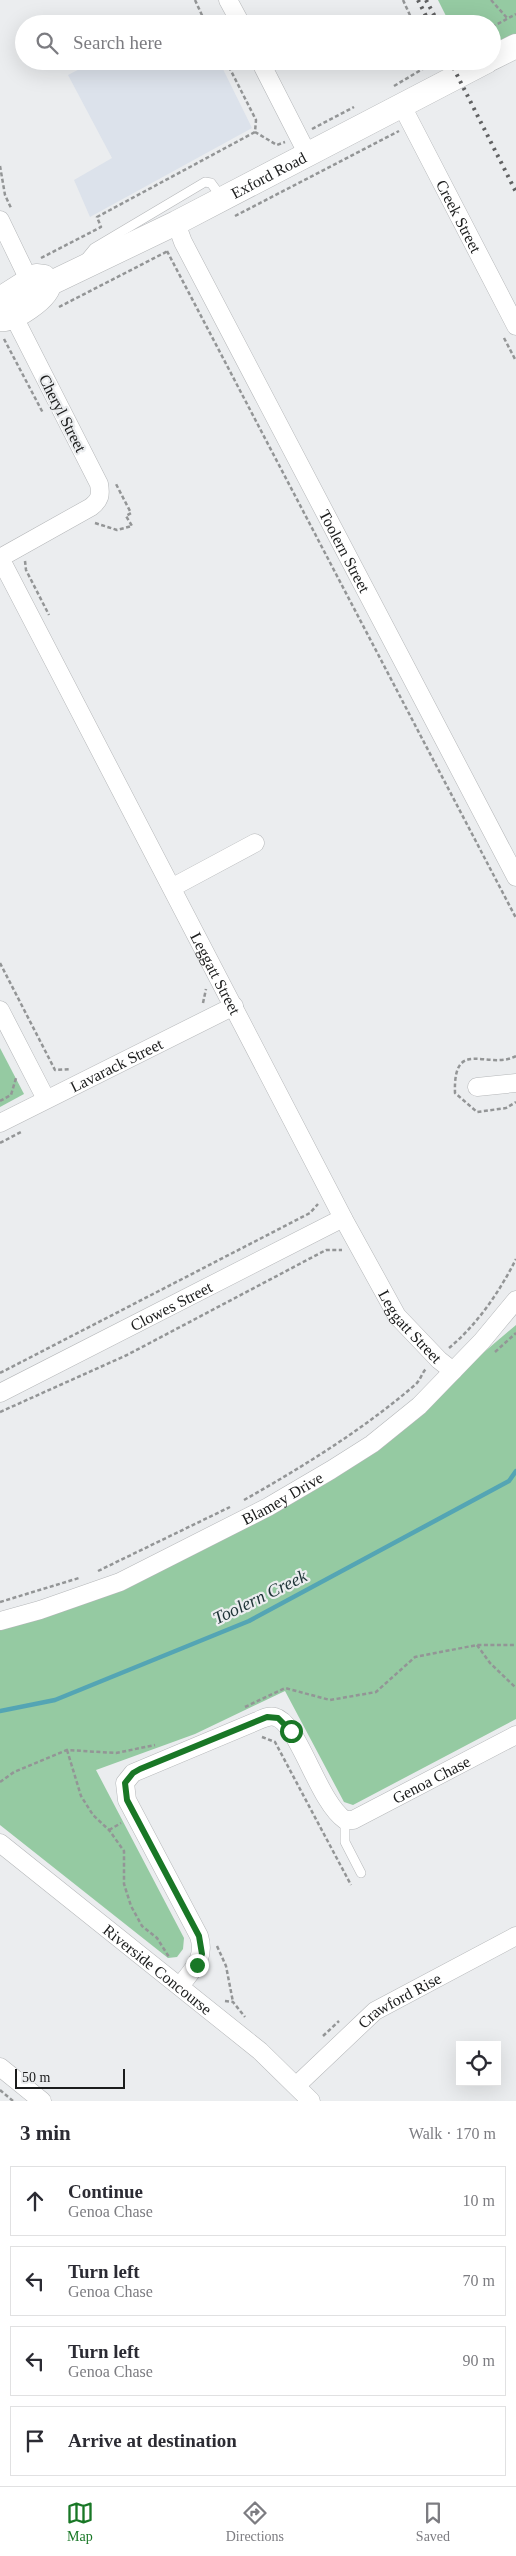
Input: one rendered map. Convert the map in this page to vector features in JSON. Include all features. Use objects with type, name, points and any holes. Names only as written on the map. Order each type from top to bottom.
[{"type":"street","points":[[228,0],[236,15]]},
{"type":"street","points":[[501,54],[516,46]]},
{"type":"street","points":[[265,70],[303,146]]},
{"type":"street","name":"Exford Road","points":[[8,315],[46,294],[34,277],[74,272],[179,233],[226,209],[303,146],[397,97],[464,70]]},
{"type":"street","name":"Creek Street","points":[[397,97],[516,326]]},
{"type":"street","points":[[0,220],[34,277]]},
{"type":"street","name":"Toolern Street","points":[[179,233],[516,877]]},
{"type":"street","name":"Cheryl Street","points":[[0,558],[91,508],[100,498],[99,484],[8,315]]},
{"type":"street","name":"Leggatt Street","points":[[0,558],[173,886],[343,1218],[397,1316],[439,1360],[453,1371]]},
{"type":"street","points":[[173,886],[255,843]]},
{"type":"street","name":"Lavarack Street","points":[[0,1123],[234,1006]]},
{"type":"street","points":[[0,1010],[46,1099]]},
{"type":"street","points":[[477,1087],[516,1083]]},
{"type":"street","name":"Clowes Street","points":[[0,1393],[343,1218]]},
{"type":"street","name":"Blamey Drive","points":[[0,1621],[120,1582],[268,1506],[331,1470],[372,1444],[419,1406],[482,1341],[516,1300]]},
{"type":"street","points":[[185,1980],[202,1954],[199,1936],[127,1800],[125,1783],[129,1777],[140,1769],[273,1716],[283,1722],[291,1731],[329,1806],[345,1820]]},
{"type":"street","name":"Genoa Chase","points":[[345,1820],[364,1816],[516,1735]]},
{"type":"street","name":"Riverside Concourse","points":[[0,1843],[185,1980],[297,2085],[310,2101]]},
{"type":"street","name":"Crawford Rise","points":[[297,2085],[375,2011],[516,1936]]},
{"type":"street","points":[[0,2067],[42,2101]]},
{"type":"lane","points":[[74,272],[94,248],[205,182],[211,183],[226,209]]},
{"type":"lane","points":[[345,1820],[345,1842],[360,1873]]},
{"type":"path","points":[[194,0],[202,15]]},
{"type":"path","points":[[403,0],[410,15]]},
{"type":"path","points":[[491,0],[508,19]]},
{"type":"path","points":[[501,22],[516,14]]},
{"type":"path","points":[[231,70],[256,120],[254,132]]},
{"type":"path","points":[[397,97],[426,70]]},
{"type":"path","points":[[254,132],[276,145],[303,146],[358,105]]},
{"type":"path","points":[[226,209],[400,131]]},
{"type":"path","points":[[34,277],[100,227],[97,217],[254,132]]},
{"type":"path","points":[[58,308],[168,251],[179,233]]},
{"type":"path","points":[[168,251],[516,918]]},
{"type":"path","points":[[8,315],[0,337],[4,339],[44,415]]},
{"type":"path","points":[[25,560],[26,570],[53,622]]},
{"type":"path","points":[[0,963],[55,1070],[75,1069]]},
{"type":"path","points":[[195,1007],[204,1002],[206,989],[202,980]]},
{"type":"path","points":[[0,1101],[12,1095],[18,1073]]},
{"type":"path","points":[[0,1373],[310,1213],[319,1202]]},
{"type":"path","points":[[0,1412],[127,1355],[326,1250],[342,1250]]},
{"type":"path","points":[[94,1573],[245,1499],[324,1452],[394,1402],[418,1382],[424,1370],[439,1360],[489,1304],[510,1273],[516,1259]]},
{"type":"path","points":[[0,1602],[85,1576]]},
{"type":"path","points":[[477,1645],[490,1663],[516,1688]]},
{"type":"path","points":[[255,1740],[264,1737],[275,1742],[350,1885]]},
{"type":"path","points":[[67,1750],[80,1796],[124,1851],[124,1884],[130,1906],[142,1926],[157,1938],[185,1980]]},
{"type":"path","points":[[214,1940],[226,1966],[233,2002]]},
{"type":"path","points":[[0,2090],[13,2101]]},
{"type":"shaded area","points":[[78,70],[223,70],[252,128],[90,217],[74,180],[112,158],[68,75]]},
{"type":"green space","points":[[438,0],[516,0],[516,35],[501,43],[501,15],[446,15]]},
{"type":"green space","points":[[0,1048],[24,1094],[0,1107]]},
{"type":"green space","points":[[516,1325],[516,1719],[353,1805],[344,1802],[285,1691],[195,1734],[96,1770],[184,1938],[183,1949],[177,1957],[168,1958],[0,1825],[0,1630],[95,1599],[397,1435],[483,1353]]},
{"type":"waterway","name":"Toolern Creek","points":[[0,1711],[55,1700],[249,1621],[509,1481],[516,1471]]},
{"type":"railway","points":[[418,0],[426,15]]},
{"type":"railway","points":[[426,0],[434,15]]},
{"type":"railway","points":[[455,70],[516,192]]},
{"type":"route","points":[[197,1965],[202,1954],[199,1936],[134,1816],[124,1792],[125,1783],[133,1773],[140,1769],[267,1717],[273,1716],[278,1718],[291,1731]]}]
